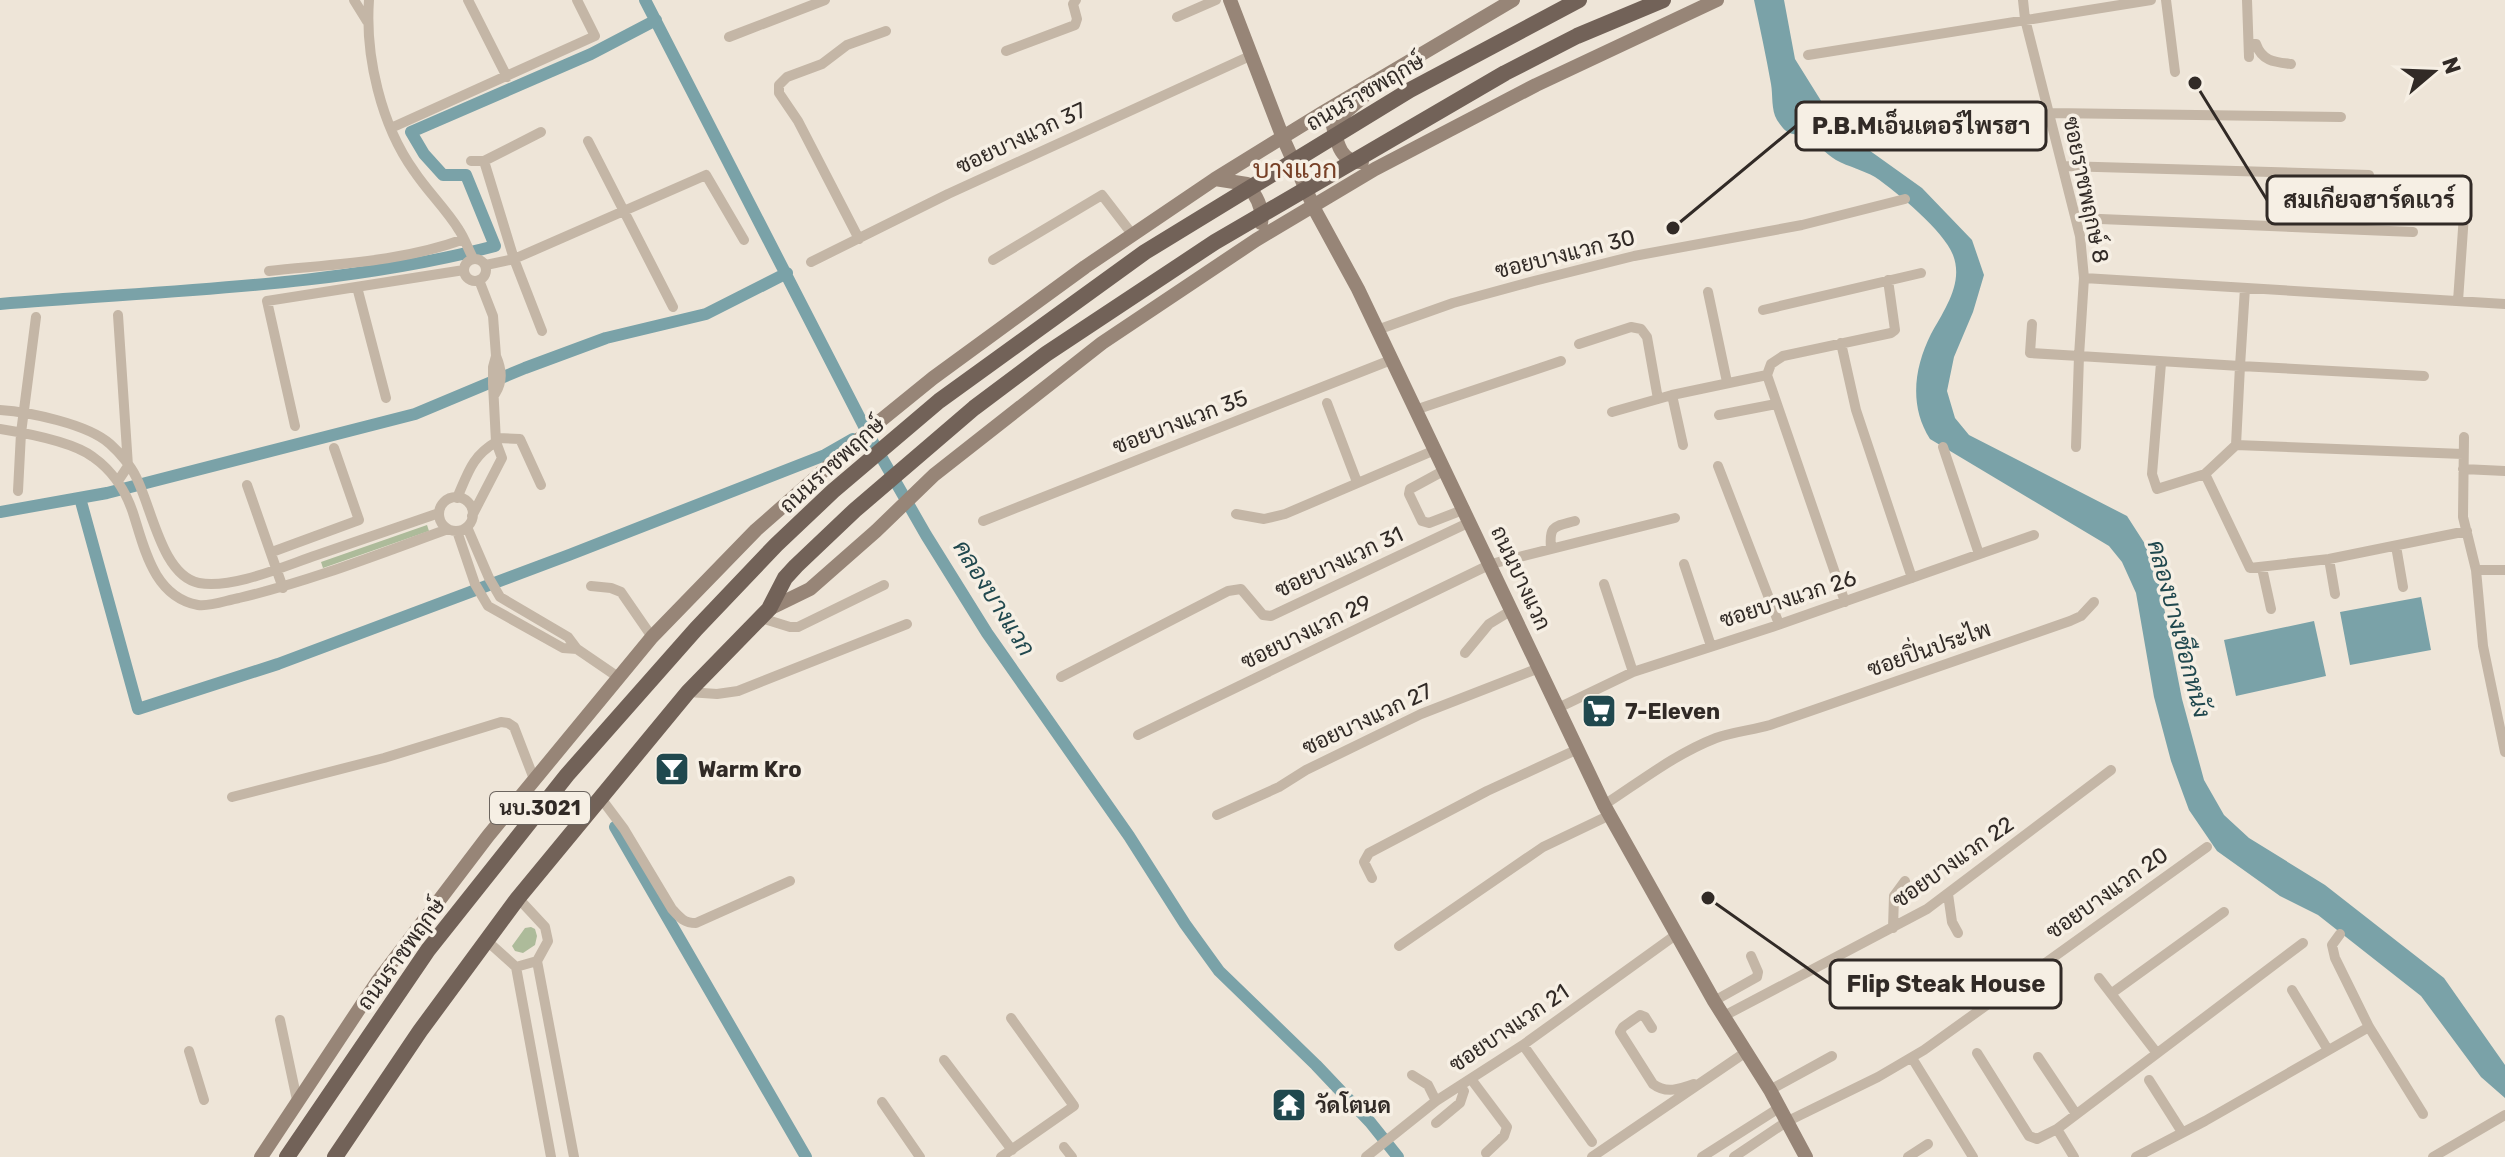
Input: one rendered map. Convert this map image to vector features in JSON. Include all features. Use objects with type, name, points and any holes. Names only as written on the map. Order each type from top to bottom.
[{"type":"main road","name":"ถนนบางแวก","points":[[1230,0],[1283,138],[1313,205],[1468,516],[1607,810],[1806,1157]]},
{"type":"main road","name":"ถนนราชพฤกษ์","points":[[261,1157],[361,1005],[534,779],[652,637],[756,530],[880,421],[983,340],[1132,234],[1215,179],[1513,0]]},
{"type":"main road","name":"นบ.3021","points":[[335,1157],[411,1043],[518,898],[688,692],[765,614],[785,578],[855,510],[974,408],[1046,354],[1215,242],[1423,119],[1577,36],[1663,0]]},
{"type":"main road","name":"นบ.3021","points":[[765,614],[810,589],[934,475],[1102,343],[1256,240],[1427,142],[1548,79],[1717,0]]},
{"type":"main road","name":"ถนนราชพฤกษ์","points":[[287,1157],[428,950],[567,775],[696,629],[776,545],[833,491],[939,401],[1145,252],[1410,90],[1574,3]]},
{"type":"main road","points":[[1391,73],[1333,126],[1343,155],[1354,162],[1370,161],[1427,142]]},
{"type":"main road","points":[[1215,179],[1240,181],[1255,194],[1263,214],[1256,240]]},
{"type":"main road","points":[[275,1157],[325,1099]]},
{"type":"street","points":[[354,0],[367,21]]},
{"type":"street","points":[[369,0],[367,21],[377,83],[391,128],[413,170],[456,225],[473,258]]},
{"type":"street","points":[[468,0],[507,77]]},
{"type":"street","points":[[391,128],[595,36],[577,0]]},
{"type":"street","points":[[729,37],[825,0]]},
{"type":"street","points":[[1006,51],[1075,25],[1077,19],[1073,4],[1076,0]]},
{"type":"street","points":[[1177,17],[1216,0]]},
{"type":"street","name":"ซอยราชพฤกษ์ 8","points":[[2023,0],[2025,19],[2076,218],[2084,278],[2076,447]]},
{"type":"street","points":[[1808,55],[2151,0]]},
{"type":"street","points":[[2166,0],[2175,72]]},
{"type":"street","points":[[2247,0],[2249,57]]},
{"type":"street","points":[[859,239],[798,121],[779,93],[779,85],[787,77],[822,64],[847,45],[886,31]]},
{"type":"street","points":[[2249,44],[2256,44],[2259,52],[2270,62],[2291,64]]},
{"type":"street","name":"ซอยบางแวก 37","points":[[811,262],[948,194],[1250,56]]},
{"type":"street","points":[[2050,113],[2341,117]]},
{"type":"street","points":[[471,161],[484,161],[541,132]]},
{"type":"street","points":[[588,141],[673,307]]},
{"type":"street","points":[[484,161],[514,259],[542,331]]},
{"type":"street","points":[[2063,166],[2369,175]]},
{"type":"street","points":[[486,265],[514,259],[706,175],[744,240]]},
{"type":"street","points":[[2458,301],[2466,186]]},
{"type":"street","points":[[993,260],[1102,195],[1132,234]]},
{"type":"street","name":"ซอยบางแวก 30","points":[[1377,330],[1453,303],[1549,277],[1634,256],[1802,225],[1905,199]]},
{"type":"street","points":[[2076,218],[2413,232]]},
{"type":"street","points":[[269,271],[363,261],[441,248],[464,239]]},
{"type":"street","points":[[473,258],[481,259],[486,265],[485,276],[479,280],[469,279],[464,270],[466,262],[473,258]]},
{"type":"street","points":[[295,426],[267,301],[464,270]]},
{"type":"street","points":[[1763,310],[1921,273]]},
{"type":"street","points":[[2084,278],[2505,304]]},
{"type":"street","points":[[0,429],[60,443],[91,455],[118,481],[134,514],[149,564],[164,587],[185,601],[201,606],[283,588],[461,526],[502,458],[496,440],[493,316],[479,280]]},
{"type":"street","points":[[1845,602],[1767,375],[1775,359],[1895,330],[1888,280]]},
{"type":"street","points":[[357,287],[386,398]]},
{"type":"street","points":[[2161,363],[2152,474],[2157,489],[2205,474],[2236,445],[2245,288]]},
{"type":"street","points":[[1708,292],[1727,382]]},
{"type":"street","points":[[118,315],[132,470]]},
{"type":"street","points":[[18,491],[21,433],[36,317]]},
{"type":"street","points":[[2032,324],[2030,353],[2424,376]]},
{"type":"street","points":[[1579,344],[1631,327],[1641,329],[1647,337],[1658,399]]},
{"type":"street","points":[[1841,343],[1856,410],[1912,578]]},
{"type":"street","name":"ซอยบางแวก 35","points":[[983,521],[1391,360]]},
{"type":"street","points":[[1415,410],[1561,361]]},
{"type":"street","points":[[1612,412],[1672,395],[1767,375]]},
{"type":"street","points":[[1672,395],[1683,445]]},
{"type":"street","points":[[1327,403],[1357,482]]},
{"type":"street","points":[[1719,415],[1776,404]]},
{"type":"street","points":[[0,410],[24,412],[63,422],[102,437],[112,445],[132,470],[150,509],[167,559],[183,577],[198,583],[224,584],[277,569],[439,513],[447,500],[457,498],[470,506],[461,526],[475,584],[488,606],[563,648],[577,649]]},
{"type":"street","points":[[2464,437],[2463,517],[2476,570],[2483,646],[2505,752]]},
{"type":"street","points":[[457,498],[475,458],[496,440],[520,439],[541,485]]},
{"type":"street","points":[[2236,445],[2463,454]]},
{"type":"street","points":[[1943,447],[1979,554]]},
{"type":"street","points":[[272,552],[359,520],[334,448]]},
{"type":"street","points":[[1236,514],[1255,519],[1273,518],[1435,450]]},
{"type":"street","points":[[1718,466],[1779,624]]},
{"type":"street","points":[[2463,469],[2505,471]]},
{"type":"street","points":[[118,481],[132,470]]},
{"type":"street","points":[[1445,470],[1410,489],[1409,494],[1422,521],[1429,523],[1468,516]]},
{"type":"street","points":[[2205,474],[2250,568],[2329,559],[2467,531]]},
{"type":"street","points":[[247,485],[283,588]]},
{"type":"street","points":[[439,513],[442,524],[461,526]]},
{"type":"street","name":"ซอยบางแวก 31","points":[[1061,677],[1228,591],[1241,589],[1263,615],[1271,616],[1468,516]]},
{"type":"street","name":"ซอยบางแวก 29","points":[[1138,735],[1491,564],[1675,518]]},
{"type":"street","points":[[1551,548],[1552,529],[1575,521]]},
{"type":"street","points":[[461,526],[500,597],[568,637],[577,649],[618,677]]},
{"type":"street","name":"ซอยบางแวก 26","points":[[1558,708],[1633,672],[2034,535]]},
{"type":"street","points":[[2396,546],[2403,587]]},
{"type":"street","points":[[2329,559],[2335,594]]},
{"type":"street","points":[[1684,564],[1711,646]]},
{"type":"street","points":[[2262,568],[2271,609]]},
{"type":"street","points":[[2476,570],[2505,570]]},
{"type":"street","points":[[1604,584],[1633,672]]},
{"type":"street","points":[[765,614],[790,627],[798,627],[884,585]]},
{"type":"street","points":[[591,586],[621,592],[652,637]]},
{"type":"street","name":"ซอยปิ่นประไพ","points":[[1399,946],[1543,847],[1607,810],[1665,764],[1690,749],[1720,737],[1770,725],[2070,621],[2081,616],[2094,602]]},
{"type":"street","points":[[1465,653],[1489,624],[1512,610]]},
{"type":"street","points":[[688,692],[717,694],[738,691],[907,624]]},
{"type":"street","name":"ซอยบางแวก 27","points":[[1217,815],[1279,787],[1306,770],[1421,714],[1539,668]]},
{"type":"street","points":[[232,797],[384,758],[501,722],[514,727],[534,779]]},
{"type":"street","points":[[1372,878],[1364,862],[1369,853],[1487,791],[1578,749]]},
{"type":"street","name":"ซอยบางแวก 22","points":[[1724,1016],[1893,928],[1948,894],[2111,770]]},
{"type":"street","points":[[600,797],[624,829],[672,909],[688,923],[696,923],[790,881]]},
{"type":"street","name":"ซอยบางแวก 20","points":[[1734,1157],[1786,1122],[1912,1058],[2207,847]]},
{"type":"street","points":[[1893,928],[1894,896],[1896,889],[1905,881]]},
{"type":"street","points":[[1948,894],[1952,922],[1958,933]]},
{"type":"street","points":[[518,898],[545,927],[548,941],[537,961],[574,1157]]},
{"type":"street","points":[[2112,993],[2224,912]]},
{"type":"street","name":"ซอยบางแวก 21","points":[[1366,1157],[1436,1101],[1523,1045],[1677,934]]},
{"type":"street","points":[[2340,934],[2332,950],[2369,1027],[2423,1114]]},
{"type":"street","points":[[486,940],[516,967],[551,1157]]},
{"type":"street","points":[[1977,1053],[2029,1136],[2037,1139],[2057,1129],[2303,943]]},
{"type":"street","points":[[1714,1001],[1757,977],[1751,956]]},
{"type":"street","points":[[516,967],[537,961]]},
{"type":"street","points":[[2099,978],[2156,1052]]},
{"type":"street","points":[[2292,990],[2328,1050]]},
{"type":"street","points":[[1652,1028],[1640,1015],[1620,1032],[1653,1084],[1669,1090],[1701,1082]]},
{"type":"street","points":[[1001,1157],[1074,1106],[1011,1018]]},
{"type":"street","points":[[280,1020],[297,1100]]},
{"type":"street","points":[[2136,1157],[2369,1027]]},
{"type":"street","points":[[1523,1045],[1592,1142]]},
{"type":"street","points":[[189,1051],[204,1100]]},
{"type":"street","points":[[1592,1157],[1746,1052]]},
{"type":"street","points":[[1770,1090],[1832,1056]]},
{"type":"street","points":[[2038,1057],[2076,1114]]},
{"type":"street","points":[[1912,1058],[1973,1157]]},
{"type":"street","points":[[944,1060],[1012,1150]]},
{"type":"street","points":[[1412,1075],[1428,1085],[1436,1101]]},
{"type":"street","points":[[1471,1079],[1507,1127],[1504,1136],[1486,1153]]},
{"type":"street","points":[[2149,1080],[2182,1132]]},
{"type":"street","points":[[1436,1123],[1460,1103],[1464,1091],[1460,1086]]},
{"type":"street","points":[[882,1102],[920,1157]]},
{"type":"street","points":[[1702,1157],[1779,1108]]},
{"type":"street","points":[[2433,1157],[2505,1115]]},
{"type":"street","points":[[2057,1129],[2074,1157]]},
{"type":"street","points":[[1908,1157],[1928,1144]]},
{"type":"street","points":[[1064,1147],[1072,1157]]},
{"type":"green space","points":[[427,525],[429,531],[323,568],[321,562]]},
{"type":"green space","points":[[531,927],[537,936],[535,945],[523,953],[515,951],[512,946],[525,928]]},
{"type":"water","points":[[1754,0],[1784,0],[1795,59],[1838,128],[1922,188],[1972,240],[1984,275],[1954,357],[1947,391],[1955,418],[1969,435],[2127,516],[2145,544],[2160,587],[2182,699],[2204,780],[2224,815],[2249,838],[2325,885],[2444,978],[2505,1065],[2505,1098],[2481,1077],[2421,996],[2318,915],[2280,896],[2217,851],[2189,810],[2171,761],[2154,697],[2136,593],[2122,562],[2109,546],[1930,439],[1919,413],[1916,387],[1925,347],[1954,286],[1956,265],[1953,255],[1930,224],[1884,184],[1836,160],[1811,140],[1787,132],[1781,126],[1774,112]]},
{"type":"water","points":[[2421,597],[2431,650],[2350,665],[2340,612]]},
{"type":"water","points":[[2314,621],[2326,676],[2236,696],[2224,640]]},
{"type":"waterway","name":"คลองบางแวก","points":[[645,0],[867,432],[987,633],[1219,971],[1316,1065],[1398,1157]]},
{"type":"waterway","points":[[0,304],[311,279],[373,271],[495,246],[466,175],[443,175],[424,154],[411,132],[591,54],[656,20]]},
{"type":"waterway","points":[[0,512],[107,493],[415,414],[606,338],[706,314],[787,273]]},
{"type":"waterway","points":[[80,498],[138,709],[278,664],[569,555],[825,455],[853,439]]},
{"type":"waterway","points":[[615,827],[806,1157]]},
{"type":"place","name":"สมเกียจฮาร์ดแวร์","points":[[2195,83]]},
{"type":"place","name":"P.B.Mเอ็นเตอร์ไพรฮา","points":[[1673,228]]},
{"type":"place","name":"7-Eleven","points":[[1599,711]]},
{"type":"place","name":"Warm Kro","points":[[672,769]]},
{"type":"place","name":"Flip Steak House","points":[[1708,898]]},
{"type":"place","name":"วัดโตนด","points":[[1289,1105]]},
{"type":"district","name":"บางแวก","points":[[1295,169]]},
{"type":"water label","name":"คลองบางเชือกหนัง","points":[[2179,629]]}]
